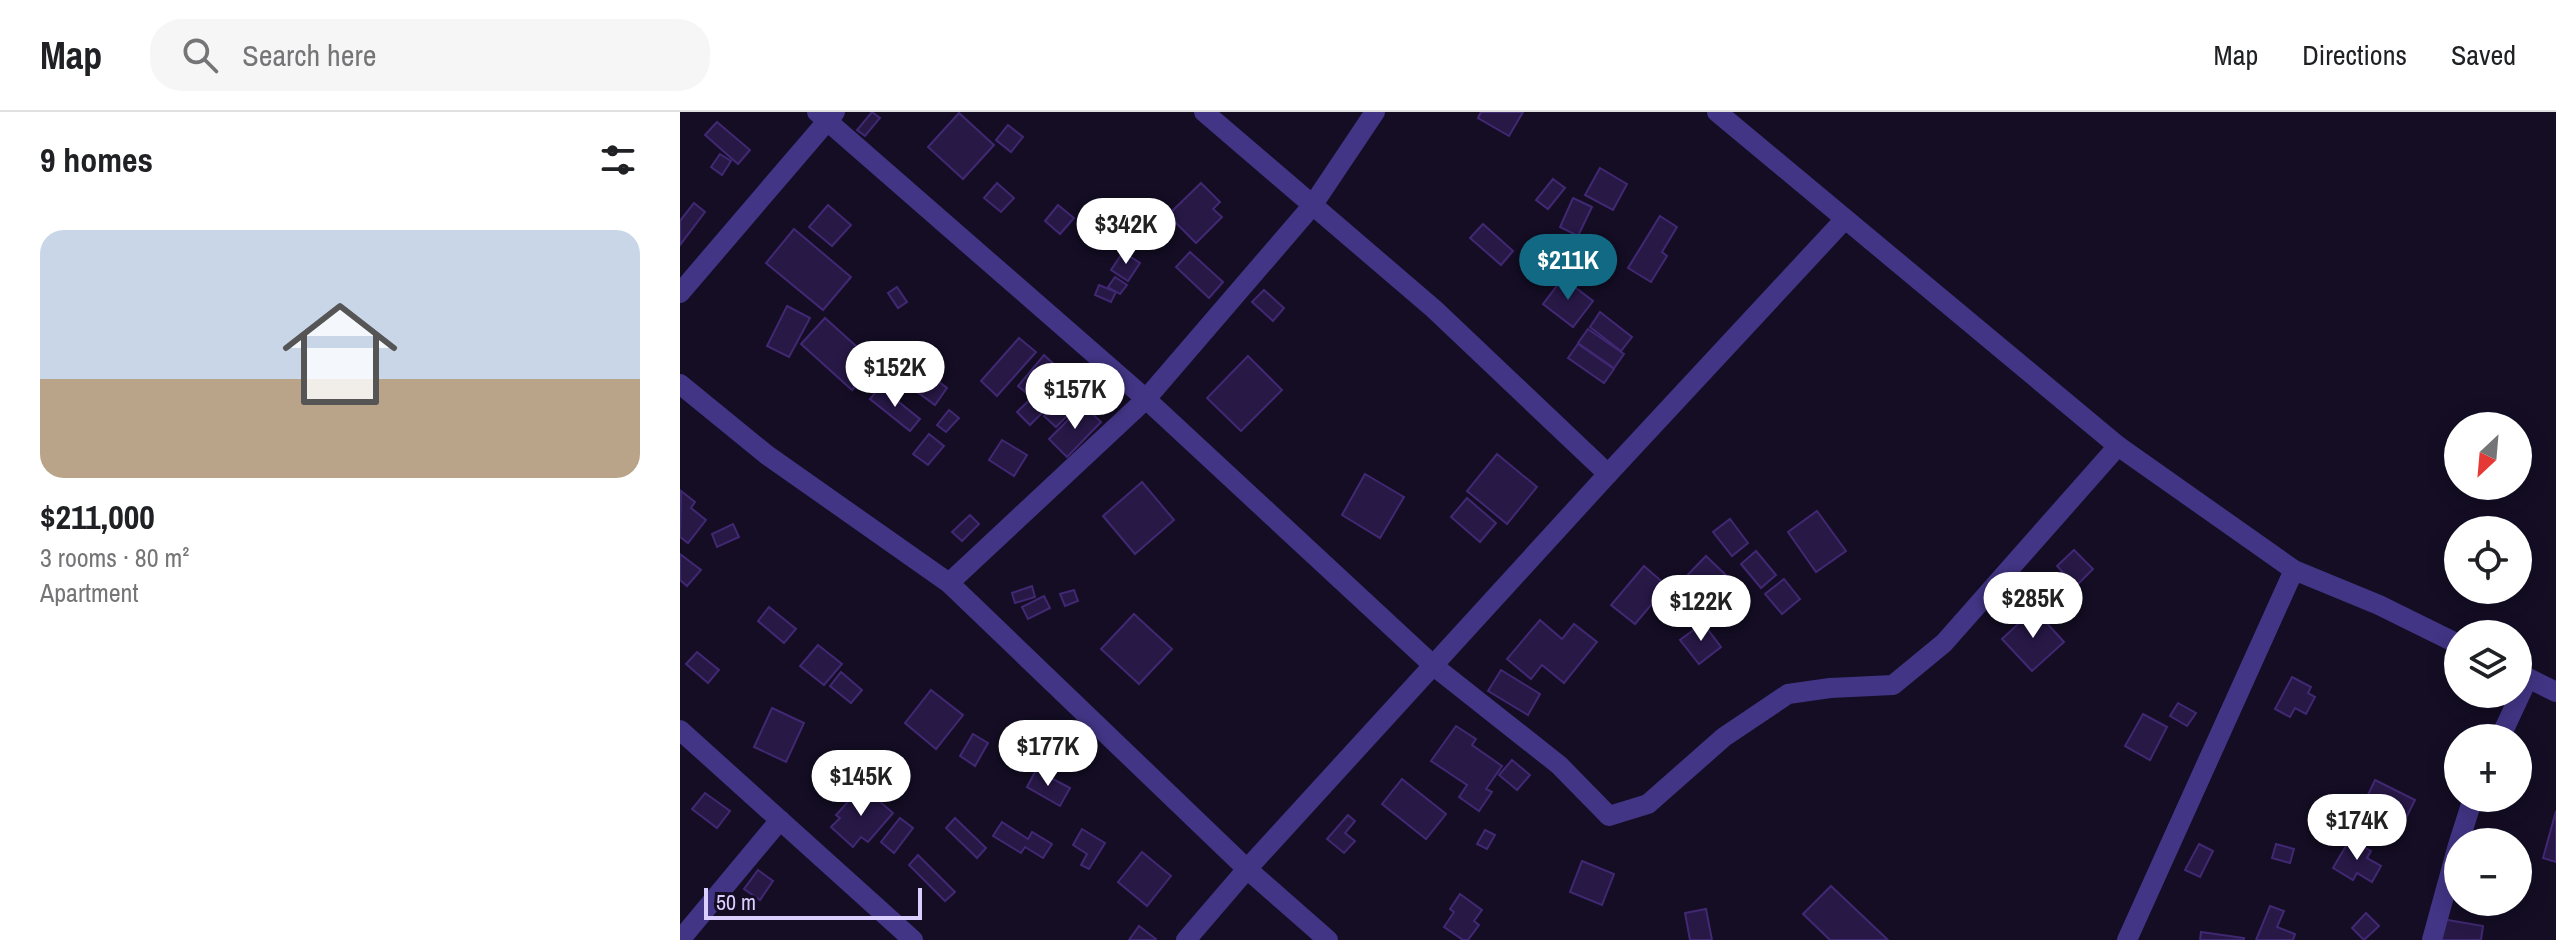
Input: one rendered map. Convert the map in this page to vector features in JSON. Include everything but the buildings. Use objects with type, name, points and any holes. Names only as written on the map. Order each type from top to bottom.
[{"type":"street","points":[[1204,112],[1434,309],[1608,474]]},
{"type":"street","points":[[949,583],[1146,399],[1312,206],[1375,112]]},
{"type":"street","points":[[1717,112],[2118,446],[2294,570],[2379,605],[2444,637]]},
{"type":"street","points":[[680,293],[826,115],[1146,399],[1435,667],[1559,765],[1609,816],[1648,804],[1724,737],[1788,694],[1893,685],[1944,643],[2118,446]]},
{"type":"street","points":[[1186,940],[1247,869],[1435,667],[1608,474],[1845,219]]},
{"type":"street","points":[[680,384],[767,455],[949,583],[1247,869],[1328,940]]},
{"type":"street","points":[[2127,940],[2294,570]]},
{"type":"street","points":[[2532,680],[2556,692]]},
{"type":"street","points":[[680,730],[913,940]]},
{"type":"street","points":[[680,940],[780,820]]},
{"type":"street","points":[[2432,940],[2444,896]]}]
